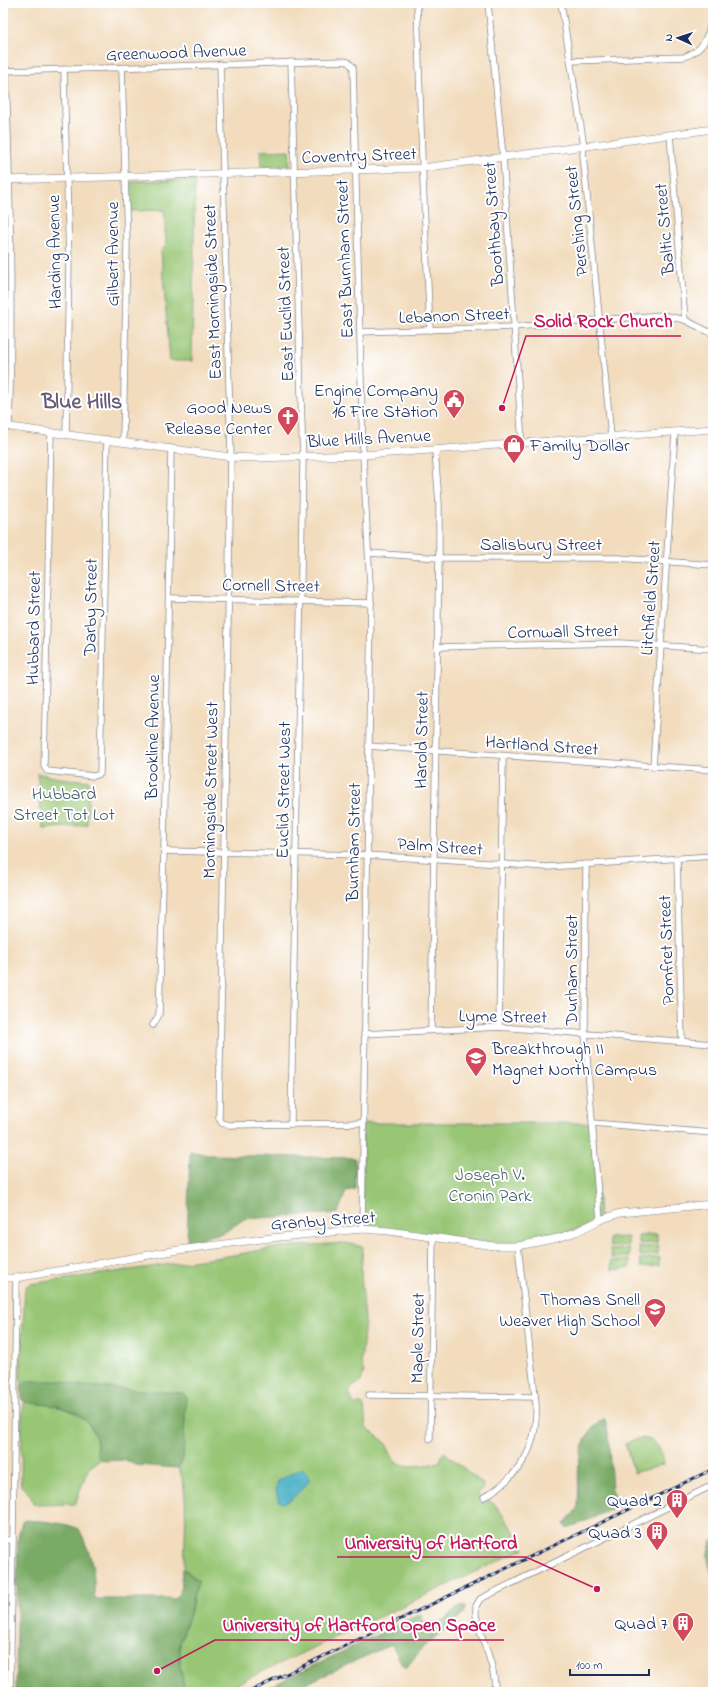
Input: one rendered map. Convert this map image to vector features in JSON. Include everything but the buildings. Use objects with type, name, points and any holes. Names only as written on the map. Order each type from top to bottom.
[{"type":"main road","name":"Coventry Street","points":[[7,180],[422,168],[713,129]]},
{"type":"main road","name":"Blue Hills Avenue","points":[[6,426],[231,457],[255,458],[363,455],[713,429]]},
{"type":"main road","name":"Granby Street","points":[[3,1278],[16,1278],[186,1249],[270,1238],[362,1229],[494,1246],[518,1246],[558,1238],[576,1232],[600,1220],[632,1210],[713,1204]]},
{"type":"street","points":[[417,3],[422,168],[430,330]]},
{"type":"street","name":"Boothbay Street","points":[[488,3],[503,157],[513,327],[522,443]]},
{"type":"street","name":"Pershing Street","points":[[561,3],[584,146],[583,155],[611,436]]},
{"type":"street","points":[[571,61],[684,57],[699,50],[702,46],[713,16]]},
{"type":"street","name":"Greenwood Avenue","points":[[4,71],[291,62],[350,62]]},
{"type":"street","name":"East Euclid Street","points":[[291,62],[303,457]]},
{"type":"street","name":"East Burnham Street","points":[[350,62],[353,72],[363,455]]},
{"type":"street","name":"East Morningside Street","points":[[220,64],[231,457]]},
{"type":"street","name":"Gilbert Avenue","points":[[122,68],[127,277],[123,441]]},
{"type":"street","name":"Harding Avenue","points":[[64,70],[70,262],[66,434]]},
{"type":"street","points":[[4,71],[12,284],[6,426]]},
{"type":"street","name":"Baltic Street","points":[[670,135],[685,320]]},
{"type":"street","name":"Lebanon Street","points":[[360,332],[513,327],[662,315],[685,320],[713,334]]},
{"type":"street","name":"Hubbard Street","points":[[51,432],[44,766],[47,771],[94,776],[100,774]]},
{"type":"street","name":"Litchfield Street","points":[[653,766],[675,432]]},
{"type":"street","name":"Darby Street","points":[[100,774],[107,439]]},
{"type":"street","name":"Brookline Avenue","points":[[153,1025],[159,1015],[170,598],[171,448]]},
{"type":"street","name":"Harold Street","points":[[431,1030],[439,558],[439,504],[435,450]]},
{"type":"street","name":"Burnham Street","points":[[362,1229],[366,855],[371,602],[363,455]]},
{"type":"street","name":"Morningside Street West","points":[[231,457],[219,1114],[222,1123],[229,1125],[291,1123]]},
{"type":"street","name":"Euclid Street West","points":[[291,1123],[303,457]]},
{"type":"street","name":"Salisbury Street","points":[[369,553],[439,558],[619,558],[713,565]]},
{"type":"street","name":"Cornell Street","points":[[170,598],[371,602]]},
{"type":"street","name":"Cornwall Street","points":[[437,648],[620,643],[713,649]]},
{"type":"street","name":"Hartland Street","points":[[368,746],[713,770]]},
{"type":"street","points":[[499,1027],[503,756]]},
{"type":"street","name":"Palm Street","points":[[164,851],[366,855],[547,867],[713,856]]},
{"type":"street","name":"Pomfret Street","points":[[677,859],[682,1041]]},
{"type":"street","name":"Durham Street","points":[[586,864],[585,1033],[600,1220]]},
{"type":"street","points":[[3,960],[4,969]]},
{"type":"street","name":"Lyme Street","points":[[364,1034],[499,1027],[713,1044]]},
{"type":"street","points":[[291,1123],[363,1123]]},
{"type":"street","points":[[592,1123],[713,1133]]},
{"type":"street","name":"Maple Street","points":[[430,1439],[433,1237]]},
{"type":"street","points":[[484,1497],[510,1478],[528,1453],[536,1430],[535,1397],[518,1246]]},
{"type":"street","points":[[10,1692],[14,1540],[16,1278]]},
{"type":"street","points":[[369,1394],[535,1397]]},
{"type":"street","points":[[495,1692],[495,1681],[491,1664],[476,1615],[477,1604],[480,1599],[713,1485]]},
{"type":"street","points":[[3,1540],[14,1540]]},
{"type":"green space","points":[[289,150],[290,166],[261,167],[260,151]]},
{"type":"green space","points":[[195,180],[192,361],[170,361],[161,251],[166,245],[164,210],[129,211],[129,185],[134,181]]},
{"type":"green space","name":"Hubbard Street Tot Lot","points":[[37,773],[59,778],[89,781],[87,825],[43,829]]},
{"type":"green space","name":"Joseph V. Cronin Park","points":[[363,1123],[592,1123],[600,1220],[589,1226],[518,1246],[362,1229]]},
{"type":"green space","points":[[190,1151],[208,1155],[355,1158],[355,1189],[346,1191],[338,1213],[244,1219],[225,1232],[187,1242]]},
{"type":"green space","points":[[657,1234],[657,1243],[639,1244],[638,1236]]},
{"type":"green space","points":[[628,1237],[628,1245],[610,1247],[609,1238]]},
{"type":"green space","points":[[346,1243],[363,1247],[361,1273],[365,1321],[361,1364],[364,1372],[361,1382],[352,1387],[349,1393],[354,1404],[362,1404],[364,1406],[366,1428],[385,1442],[395,1462],[400,1464],[417,1466],[439,1462],[444,1452],[483,1484],[484,1489],[477,1493],[483,1503],[490,1501],[494,1503],[523,1544],[524,1549],[219,1692],[185,1692],[180,1666],[180,1642],[190,1614],[194,1593],[197,1587],[196,1578],[184,1569],[185,1502],[182,1477],[178,1468],[183,1459],[183,1434],[83,1386],[63,1381],[23,1384],[20,1378],[25,1289],[26,1286],[30,1284],[228,1256],[278,1247]],"holes":[[[290,1474],[293,1496],[286,1502],[278,1481]]]},
{"type":"green space","points":[[658,1246],[658,1254],[640,1256],[639,1247]]},
{"type":"green space","points":[[629,1248],[629,1257],[611,1258],[610,1250]]},
{"type":"green space","points":[[659,1257],[659,1266],[641,1267],[640,1259]]},
{"type":"green space","points":[[630,1260],[630,1268],[612,1270],[611,1261]]},
{"type":"green space","points":[[26,1381],[63,1381],[83,1386],[183,1393],[186,1396],[183,1459],[178,1468],[136,1465],[123,1460],[104,1461],[98,1456],[95,1435],[82,1417],[65,1408],[25,1402],[22,1400],[21,1385]]},
{"type":"green space","points":[[25,1402],[56,1406],[75,1413],[83,1418],[90,1426],[95,1436],[98,1454],[101,1459],[88,1469],[75,1504],[36,1505],[33,1503],[31,1496],[21,1486],[22,1412]]},
{"type":"green space","points":[[605,1419],[608,1433],[612,1490],[618,1503],[616,1507],[566,1528],[564,1525],[578,1506],[579,1466],[582,1447],[595,1425],[599,1421]]},
{"type":"green space","points":[[641,1438],[651,1441],[658,1446],[662,1454],[664,1464],[634,1473],[625,1443]]},
{"type":"green space","points":[[25,1520],[60,1523],[79,1529],[87,1546],[93,1569],[94,1596],[96,1599],[174,1599],[180,1594],[182,1570],[185,1570],[199,1581],[194,1593],[190,1614],[180,1642],[180,1666],[185,1692],[16,1692],[18,1538],[22,1522]]},
{"type":"green space","points":[[713,1540],[713,1578],[708,1554]]},
{"type":"green space","points":[[461,1606],[465,1607],[464,1614],[423,1647],[406,1668],[402,1665],[392,1644],[288,1692],[259,1692],[416,1616],[421,1615],[423,1622],[430,1623],[440,1621]]},
{"type":"green space","points":[[386,1689],[386,1692],[333,1692],[336,1691]]},
{"type":"water","points":[[302,1468],[310,1478],[302,1489],[293,1497],[281,1503],[276,1492],[278,1481]]},
{"type":"railway","points":[[249,1692],[713,1469]]},
{"type":"place","name":"Solid Rock Church","points":[[502,408]]},
{"type":"place","name":"Engine Company 16 Fire Station","points":[[454,420]]},
{"type":"place","name":"Good News Release Center","points":[[288,436]]},
{"type":"place","name":"Family Dollar","points":[[514,464]]},
{"type":"place","name":"Breakthrough II Magnet North Campus","points":[[476,1078]]},
{"type":"place","name":"Thomas Snell Weaver High School","points":[[655,1328]]},
{"type":"place","name":"Quad 2","points":[[677,1520]]},
{"type":"place","name":"Quad 3","points":[[657,1552]]},
{"type":"place","name":"University of Hartford","points":[[597,1589]]},
{"type":"place","name":"Quad 7","points":[[683,1642]]},
{"type":"place","name":"University of Hartford Open Space","points":[[157,1671]]},
{"type":"district","name":"Blue Hills","points":[[82,400]]}]
